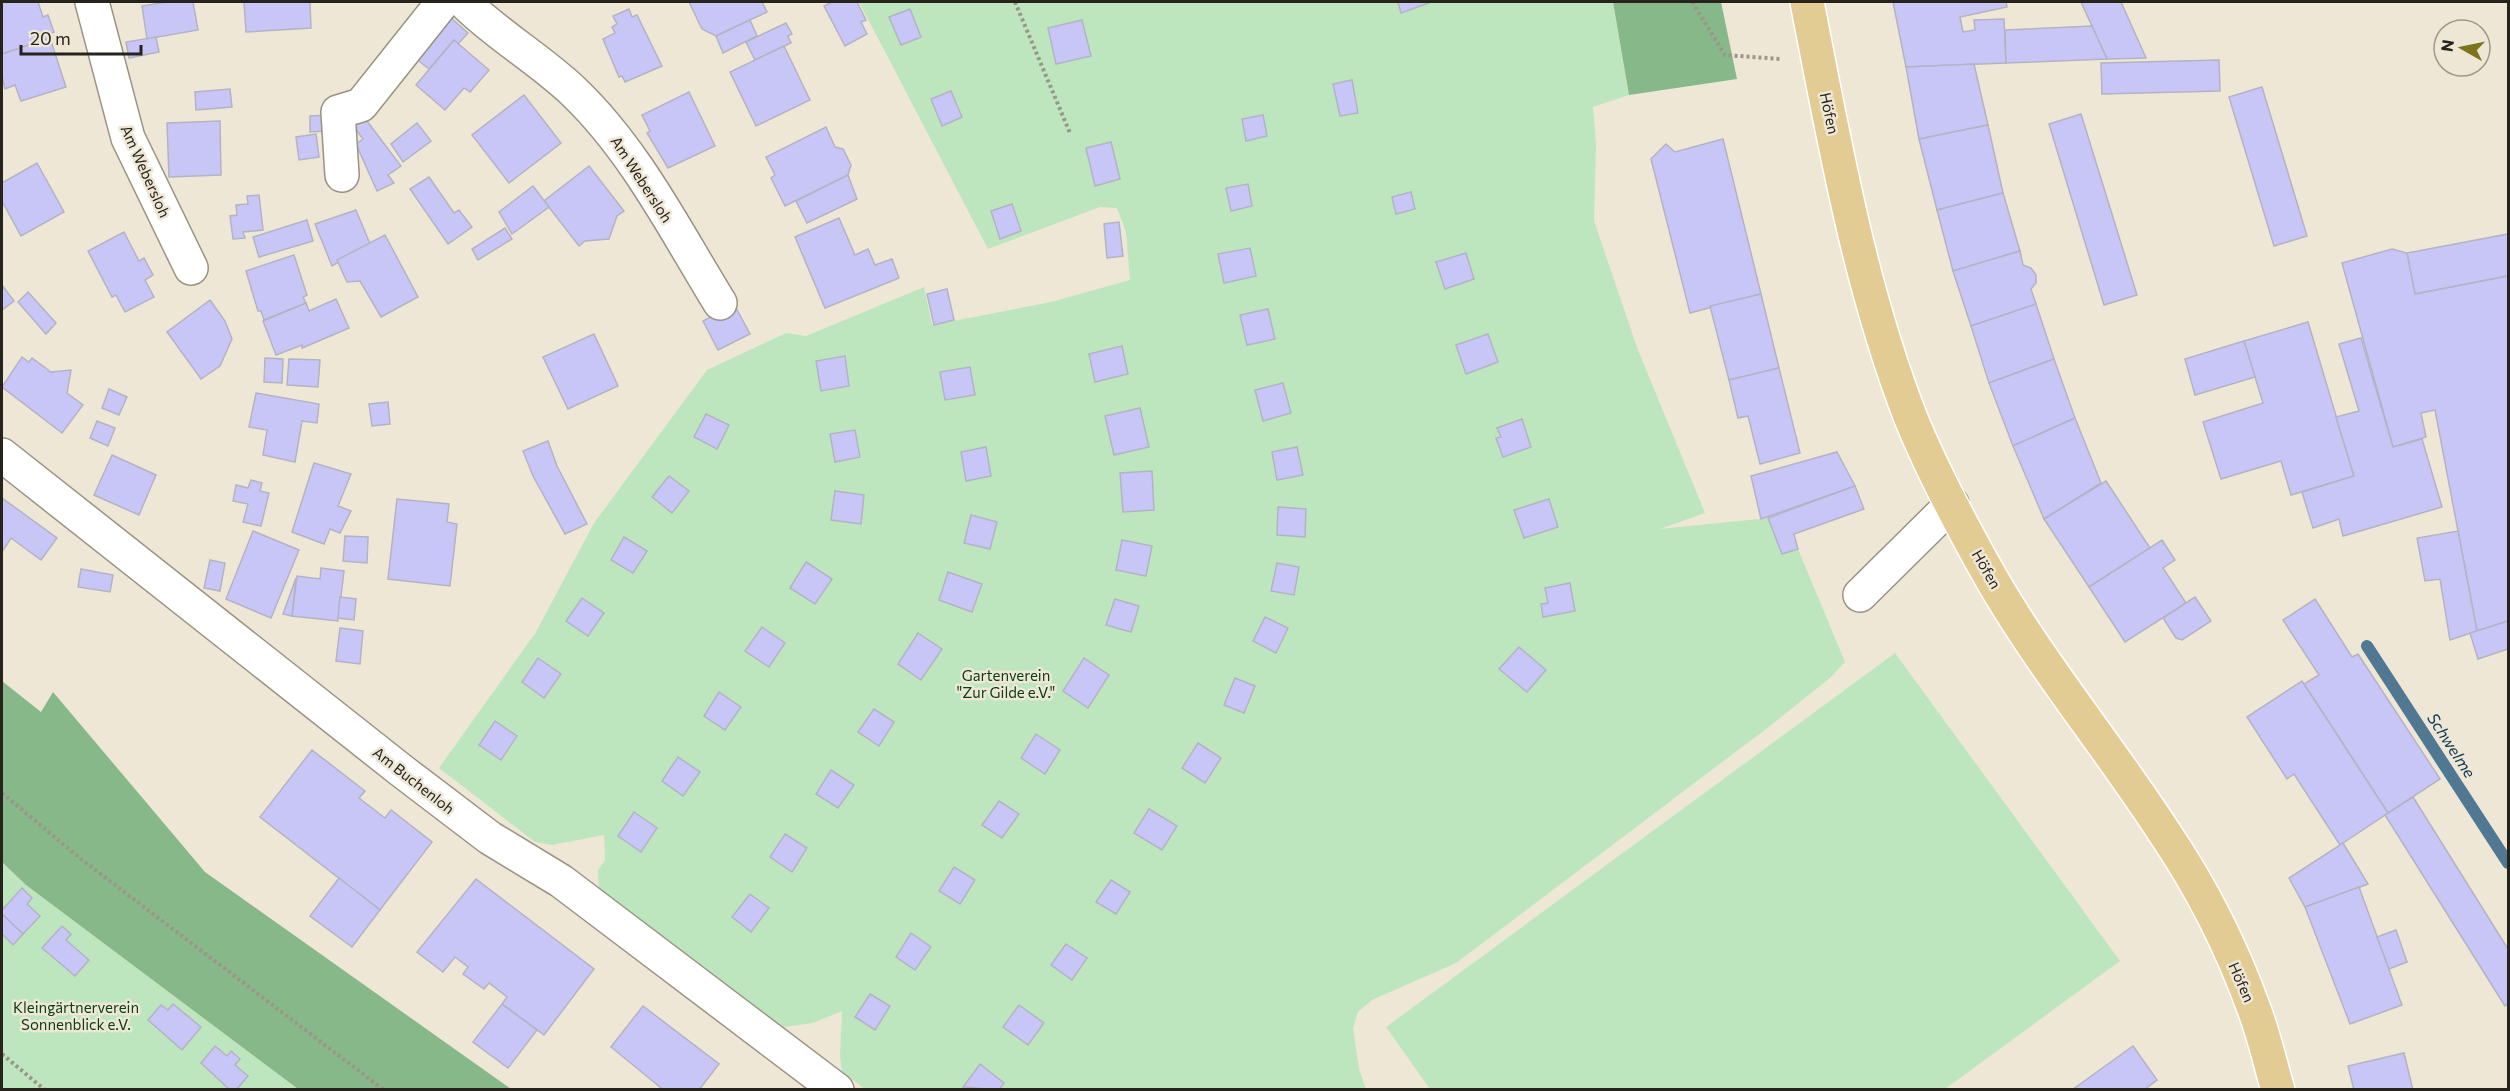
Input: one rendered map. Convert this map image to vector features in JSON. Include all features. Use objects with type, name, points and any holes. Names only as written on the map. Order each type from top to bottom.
[{"type":"main road","name":"Höfen","points":[[1807,2],[1849,205],[1894,371],[1911,418],[1983,564],[2025,631],[2166,834],[2217,925],[2254,1008],[2278,1089]]},
{"type":"street","name":"Am Webersloh","points":[[92,2],[128,138],[191,268]]},
{"type":"street","points":[[342,175],[338,112],[361,105],[443,2]]},
{"type":"street","name":"Am Webersloh","points":[[464,2],[484,22],[572,90],[622,143],[720,303]]},
{"type":"street","name":"Am Buchenloh","points":[[2,455],[490,838],[561,881],[837,1089]]},
{"type":"street","points":[[1860,595],[1952,504]]},
{"type":"path","points":[[1015,2],[1070,133]]},
{"type":"path","points":[[1692,2],[1725,55],[1819,63]]},
{"type":"path","points":[[2,793],[81,859],[384,1089]]},
{"type":"path","points":[[2,1054],[45,1089]]},
{"type":"green space","name":"Gartenverein \"Zur Gilde e.V.\"","points":[[859,2],[1613,2],[1629,95],[1593,107],[1596,144],[1594,221],[1638,350],[1705,513],[1660,529],[1768,518],[1782,554],[1798,549],[1845,662],[1830,678],[1770,726],[1456,963],[1372,1000],[1358,1012],[1353,1028],[1359,1069],[1366,1089],[865,1089],[842,1072],[840,1056],[842,1011],[813,1023],[784,1027],[599,892],[598,870],[605,860],[604,835],[552,845],[535,842],[439,768],[536,632],[594,523],[707,370],[786,333],[806,336],[924,287],[932,325],[1051,302],[1130,280],[1126,232],[1117,208],[1100,207],[988,249]]},
{"type":"green space","points":[[1613,2],[1721,2],[1737,79],[1629,95]]},
{"type":"green space","points":[[1895,653],[2120,961],[1945,1089],[1430,1089],[1386,1027]]},
{"type":"green space","points":[[2,681],[41,712],[53,692],[205,872],[511,1089],[298,1089],[26,885],[2,862]]},
{"type":"green space","name":"Kleingärtnerverein Sonnenblick e.V.","points":[[2,862],[26,885],[298,1089],[2,1089]]},
{"type":"building","points":[[2,2],[38,2],[43,17],[48,15],[54,32],[49,34],[50,38],[2,54]]},
{"type":"building","points":[[167,2],[193,2],[198,30],[147,39],[142,6]]},
{"type":"building","points":[[244,2],[310,2],[311,28],[246,32]]},
{"type":"building","points":[[689,2],[762,2],[767,12],[716,36],[702,29]]},
{"type":"building","points":[[832,2],[857,2],[866,20],[861,22],[867,34],[845,46],[824,6]]},
{"type":"building","points":[[1398,2],[1429,2],[1429,3],[1401,13]]},
{"type":"building","points":[[1893,2],[2006,2],[2007,7],[1960,17],[1963,32],[1975,30],[1974,20],[2004,19],[2006,63],[1906,67]]},
{"type":"building","points":[[2081,2],[2121,2],[2146,58],[2107,59]]},
{"type":"building","points":[[629,9],[632,17],[637,15],[662,66],[625,82],[622,76],[619,77],[603,39],[615,33],[612,27],[617,24],[613,16]]},
{"type":"building","points":[[910,9],[921,37],[901,45],[889,17]]},
{"type":"building","points":[[449,16],[468,33],[458,44],[454,40],[429,69],[414,57]]},
{"type":"building","points":[[750,20],[757,36],[723,53],[716,36]]},
{"type":"building","points":[[1082,20],[1091,56],[1056,64],[1048,28]]},
{"type":"building","points":[[786,23],[792,34],[788,36],[791,43],[755,60],[746,42]]},
{"type":"building","points":[[2092,26],[2107,59],[2006,63],[2005,30]]},
{"type":"building","points":[[156,37],[159,52],[129,58],[126,42]]},
{"type":"building","points":[[50,38],[66,87],[21,101],[15,85],[5,89],[2,76],[2,54]]},
{"type":"building","points":[[454,40],[489,70],[470,92],[464,88],[445,110],[416,85]]},
{"type":"building","points":[[784,46],[810,100],[756,126],[730,72]]},
{"type":"building","points":[[2219,60],[2220,91],[2102,94],[2101,63]]},
{"type":"building","points":[[1974,64],[1988,125],[1919,139],[1906,67]]},
{"type":"building","points":[[1352,80],[1358,113],[1340,116],[1333,84]]},
{"type":"building","points":[[2262,87],[2307,236],[2274,246],[2229,97]]},
{"type":"building","points":[[230,89],[232,107],[196,110],[195,92]]},
{"type":"building","points":[[951,91],[962,117],[942,126],[931,99]]},
{"type":"building","points":[[689,92],[715,146],[668,168],[647,133],[650,131],[642,115]]},
{"type":"building","points":[[524,95],[561,143],[509,183],[472,135]]},
{"type":"building","points":[[2081,114],[2137,295],[2104,305],[2049,124]]},
{"type":"building","points":[[327,115],[327,131],[310,132],[310,116]]},
{"type":"building","points":[[1263,115],[1267,136],[1246,141],[1242,119]]},
{"type":"building","points":[[364,117],[401,166],[388,175],[394,183],[377,191],[356,144],[363,139],[354,127]]},
{"type":"building","points":[[220,121],[221,175],[169,177],[167,123]]},
{"type":"building","points":[[417,123],[431,141],[403,162],[391,144]]},
{"type":"building","points":[[1988,125],[2003,193],[1937,210],[1919,139]]},
{"type":"building","points":[[826,127],[835,147],[843,149],[851,165],[848,175],[785,206],[771,178],[775,175],[766,157]]},
{"type":"building","points":[[316,134],[319,157],[299,160],[296,137]]},
{"type":"building","points":[[1723,139],[1761,294],[1690,313],[1651,159],[1666,144],[1675,152]]},
{"type":"building","points":[[1111,142],[1120,179],[1095,186],[1086,148]]},
{"type":"building","points":[[37,163],[64,212],[21,236],[2,201],[2,183]]},
{"type":"building","points":[[589,166],[624,211],[617,216],[609,239],[585,241],[579,246],[544,201]]},
{"type":"building","points":[[848,175],[857,199],[807,223],[796,201]]},
{"type":"building","points":[[429,177],[454,213],[459,210],[472,227],[448,244],[410,189]]},
{"type":"building","points":[[1248,184],[1252,206],[1231,211],[1226,188]]},
{"type":"building","points":[[533,186],[549,207],[512,234],[499,212]]},
{"type":"building","points":[[1411,192],[1415,209],[1396,214],[1392,197]]},
{"type":"building","points":[[2003,193],[2020,251],[1953,271],[1937,210]]},
{"type":"building","points":[[259,195],[263,230],[243,232],[245,238],[233,239],[230,216],[237,215],[236,205],[248,204],[247,196]]},
{"type":"building","points":[[1012,204],[1021,231],[1000,239],[991,211]]},
{"type":"building","points":[[356,210],[370,244],[332,266],[315,224]]},
{"type":"building","points":[[839,218],[855,255],[868,249],[875,265],[892,259],[899,278],[825,308],[795,237]]},
{"type":"building","points":[[307,220],[313,241],[259,257],[253,237]]},
{"type":"building","points":[[1119,222],[1123,256],[1107,258],[1104,224]]},
{"type":"building","points":[[505,228],[512,239],[478,260],[472,249]]},
{"type":"building","points":[[124,232],[139,261],[144,258],[153,275],[145,280],[154,297],[125,312],[116,295],[112,297],[88,251]]},
{"type":"building","points":[[2508,234],[2508,276],[2415,294],[2407,253]]},
{"type":"building","points":[[385,235],[418,297],[381,317],[360,281],[347,282],[337,260]]},
{"type":"building","points":[[1250,248],[1256,276],[1224,283],[1218,254]]},
{"type":"building","points":[[2392,249],[2407,253],[2415,294],[2508,276],[2508,621],[2477,631],[2435,410],[2421,413],[2426,437],[2393,447],[2342,263]]},
{"type":"building","points":[[2020,251],[2023,265],[2031,268],[2036,275],[2036,283],[2031,289],[2036,304],[1971,326],[1953,271]]},
{"type":"building","points":[[1466,253],[1474,279],[1445,289],[1436,262]]},
{"type":"building","points":[[294,255],[307,295],[303,297],[306,303],[264,320],[261,311],[258,311],[246,271]]},
{"type":"building","points":[[2,285],[14,301],[2,310]]},
{"type":"building","points":[[947,289],[954,320],[934,325],[927,294]]},
{"type":"building","points":[[28,292],[56,323],[46,334],[18,302]]},
{"type":"building","points":[[1761,294],[1779,368],[1729,380],[1710,306]]},
{"type":"building","points":[[336,299],[349,328],[302,348],[302,345],[276,355],[263,321],[306,303],[309,311]]},
{"type":"building","points":[[210,300],[225,321],[232,339],[220,366],[201,379],[167,332]]},
{"type":"building","points":[[734,304],[750,334],[718,350],[703,321]]},
{"type":"building","points":[[2036,304],[2054,359],[1989,383],[1971,326]]},
{"type":"building","points":[[1268,309],[1275,339],[1247,345],[1240,315]]},
{"type":"building","points":[[2308,322],[2354,476],[2291,495],[2281,461],[2221,479],[2203,422],[2263,403],[2244,341]]},
{"type":"building","points":[[594,334],[618,386],[568,409],[543,357]]},
{"type":"building","points":[[1488,334],[1498,362],[1466,374],[1456,345]]},
{"type":"building","points":[[2361,338],[2393,447],[2422,439],[2442,507],[2343,536],[2339,519],[2313,528],[2302,492],[2354,476],[2336,417],[2359,411],[2339,344]]},
{"type":"building","points":[[2244,341],[2255,377],[2195,395],[2185,359]]},
{"type":"building","points":[[1122,346],[1128,374],[1095,382],[1089,354]]},
{"type":"building","points":[[845,356],[849,386],[821,391],[816,361]]},
{"type":"building","points":[[22,357],[29,362],[32,358],[51,372],[71,370],[67,393],[83,405],[62,433],[2,387]]},
{"type":"building","points":[[265,358],[283,359],[282,383],[264,382]]},
{"type":"building","points":[[289,359],[320,360],[318,387],[287,385]]},
{"type":"building","points":[[2054,359],[2075,418],[2013,446],[1989,383]]},
{"type":"building","points":[[970,367],[975,395],[945,400],[940,372]]},
{"type":"building","points":[[1779,368],[1800,453],[1760,464],[1748,416],[1738,418],[1729,380]]},
{"type":"building","points":[[1283,383],[1291,413],[1263,421],[1255,390]]},
{"type":"building","points":[[109,389],[127,397],[119,415],[102,408]]},
{"type":"building","points":[[256,393],[319,404],[317,423],[302,421],[295,462],[263,455],[267,430],[249,427]]},
{"type":"building","points":[[388,402],[390,424],[372,426],[369,404]]},
{"type":"building","points":[[1140,408],[1149,447],[1114,455],[1105,416]]},
{"type":"building","points":[[706,414],[729,425],[717,449],[694,437]]},
{"type":"building","points":[[2075,418],[2101,483],[2044,519],[2013,446]]},
{"type":"building","points":[[1522,419],[1531,447],[1503,457],[1496,438],[1501,437],[1497,428]]},
{"type":"building","points":[[97,421],[115,428],[108,446],[90,438]]},
{"type":"building","points":[[855,430],[860,457],[835,462],[830,434]]},
{"type":"building","points":[[548,441],[557,466],[587,524],[565,534],[533,476],[523,451]]},
{"type":"building","points":[[986,447],[991,476],[966,481],[961,452]]},
{"type":"building","points":[[1297,447],[1303,475],[1277,480],[1272,452]]},
{"type":"building","points":[[1837,452],[1855,486],[1761,519],[1751,476]]},
{"type":"building","points":[[112,455],[156,475],[139,515],[94,495]]},
{"type":"building","points":[[314,463],[351,474],[338,506],[351,511],[340,533],[330,529],[324,544],[292,532]]},
{"type":"building","points":[[1152,471],[1154,510],[1123,512],[1120,473]]},
{"type":"building","points":[[669,476],[689,491],[672,513],[652,497]]},
{"type":"building","points":[[251,480],[262,483],[260,491],[269,493],[261,526],[243,522],[248,504],[233,501],[236,485],[248,488]]},
{"type":"building","points":[[2106,481],[2150,548],[2089,587],[2044,519]]},
{"type":"building","points":[[1855,486],[1864,509],[1794,534],[1798,549],[1782,554],[1768,518]]},
{"type":"building","points":[[835,491],[864,495],[861,524],[831,520]]},
{"type":"building","points":[[2,498],[57,538],[41,560],[11,538],[2,552]]},
{"type":"building","points":[[397,499],[449,504],[447,522],[457,524],[450,586],[388,579]]},
{"type":"building","points":[[1549,499],[1558,527],[1524,538],[1514,510]]},
{"type":"building","points":[[1278,507],[1306,509],[1305,537],[1277,535]]},
{"type":"building","points":[[971,515],[997,522],[990,549],[964,543]]},
{"type":"building","points":[[253,531],[299,550],[271,618],[226,599]]},
{"type":"building","points":[[2458,531],[2477,631],[2450,640],[2440,579],[2425,581],[2417,538]]},
{"type":"building","points":[[345,536],[368,537],[367,563],[343,561]]},
{"type":"building","points":[[624,537],[647,551],[633,573],[611,560]]},
{"type":"building","points":[[1122,540],[1152,546],[1146,576],[1116,570]]},
{"type":"building","points":[[2162,540],[2175,560],[2163,568],[2186,603],[2125,642],[2089,587]]},
{"type":"building","points":[[210,560],[225,563],[220,591],[204,588]]},
{"type":"building","points":[[806,562],[832,579],[815,604],[790,588]]},
{"type":"building","points":[[1277,563],[1299,567],[1294,595],[1271,591]]},
{"type":"building","points":[[321,568],[344,571],[338,621],[292,616],[297,576],[320,579]]},
{"type":"building","points":[[81,569],[113,575],[110,592],[78,587]]},
{"type":"building","points":[[948,572],[982,584],[972,612],[939,600]]},
{"type":"building","points":[[296,578],[292,616],[283,614]]},
{"type":"building","points":[[1570,583],[1575,611],[1543,617],[1541,604],[1548,603],[1545,588]]},
{"type":"building","points":[[340,597],[356,599],[354,620],[338,618]]},
{"type":"building","points":[[2195,597],[2211,621],[2182,640],[2176,638],[2163,618]]},
{"type":"building","points":[[582,598],[604,613],[588,636],[566,621]]},
{"type":"building","points":[[1115,599],[1139,606],[1131,632],[1106,625]]},
{"type":"building","points":[[2315,599],[2352,657],[2358,654],[2440,779],[2388,813],[2304,684],[2319,675],[2283,620]]},
{"type":"building","points":[[1265,617],[1288,628],[1276,653],[1253,641]]},
{"type":"building","points":[[2508,621],[2508,649],[2478,659],[2470,633]]},
{"type":"building","points":[[762,627],[785,643],[769,667],[745,651]]},
{"type":"building","points":[[340,628],[363,631],[360,664],[336,661]]},
{"type":"building","points":[[918,633],[942,649],[921,680],[898,664]]},
{"type":"building","points":[[1519,647],[1546,670],[1527,692],[1499,669]]},
{"type":"building","points":[[538,658],[561,674],[544,698],[522,682]]},
{"type":"building","points":[[1084,658],[1109,675],[1088,708],[1063,691]]},
{"type":"building","points":[[1235,678],[1255,686],[1244,713],[1224,705]]},
{"type":"building","points":[[2302,681],[2388,813],[2340,845],[2294,774],[2287,779],[2247,717]]},
{"type":"building","points":[[719,692],[741,707],[725,730],[704,716]]},
{"type":"building","points":[[874,709],[894,722],[879,746],[858,732]]},
{"type":"building","points":[[495,721],[517,736],[501,760],[479,745]]},
{"type":"building","points":[[1036,734],[1060,750],[1045,774],[1021,758]]},
{"type":"building","points":[[1198,743],[1221,758],[1205,783],[1182,768]]},
{"type":"building","points":[[312,750],[365,791],[359,798],[385,818],[391,810],[432,842],[380,910],[260,817]]},
{"type":"building","points":[[678,757],[700,772],[683,796],[662,781]]},
{"type":"building","points":[[831,770],[854,785],[838,808],[816,794]]},
{"type":"building","points":[[2413,797],[2508,949],[2508,1003],[2505,1006],[2385,815]]},
{"type":"building","points":[[999,801],[1019,814],[1002,838],[982,825]]},
{"type":"building","points":[[1149,809],[1177,826],[1162,850],[1134,833]]},
{"type":"building","points":[[634,812],[657,828],[641,852],[618,836]]},
{"type":"building","points":[[785,834],[807,848],[792,872],[770,857]]},
{"type":"building","points":[[2343,843],[2368,884],[2305,907],[2289,878]]},
{"type":"building","points":[[954,867],[975,880],[960,904],[939,891]]},
{"type":"building","points":[[339,878],[380,910],[352,947],[310,916]]},
{"type":"building","points":[[476,879],[594,969],[544,1035],[502,1004],[507,997],[489,983],[484,989],[463,974],[468,967],[455,957],[443,972],[417,952]]},
{"type":"building","points":[[1111,880],[1130,892],[1116,914],[1096,902]]},
{"type":"building","points":[[2359,887],[2402,1005],[2350,1024],[2305,907]]},
{"type":"building","points":[[22,888],[32,898],[27,904],[40,916],[23,934],[2,914],[2,910]]},
{"type":"building","points":[[750,894],[769,908],[751,932],[732,917]]},
{"type":"building","points":[[2,914],[23,934],[13,945],[2,934]]},
{"type":"building","points":[[62,926],[71,934],[66,940],[89,960],[75,976],[42,948]]},
{"type":"building","points":[[2396,930],[2407,962],[2389,969],[2377,937]]},
{"type":"building","points":[[911,933],[931,947],[915,970],[896,957]]},
{"type":"building","points":[[1066,944],[1087,958],[1072,980],[1051,965]]},
{"type":"building","points":[[870,994],[890,1006],[875,1030],[855,1017]]},
{"type":"building","points":[[173,1004],[201,1027],[182,1050],[148,1020],[161,1005],[168,1010]]},
{"type":"building","points":[[502,1004],[537,1030],[508,1068],[473,1042]]},
{"type":"building","points":[[1019,1005],[1044,1023],[1028,1045],[1003,1027]]},
{"type":"building","points":[[643,1006],[719,1064],[699,1090],[660,1090],[661,1088],[611,1047]]},
{"type":"building","points":[[215,1046],[227,1056],[231,1051],[240,1059],[235,1065],[248,1076],[236,1090],[230,1090],[201,1063]]},
{"type":"building","points":[[2133,1046],[2157,1080],[2144,1090],[2072,1090]]},
{"type":"building","points":[[2404,1053],[2413,1090],[2354,1090],[2348,1066]]},
{"type":"building","points":[[980,1064],[1004,1083],[999,1090],[963,1087]]},
{"type":"waterway","name":"Schwelme","points":[[2367,646],[2508,863]]}]
